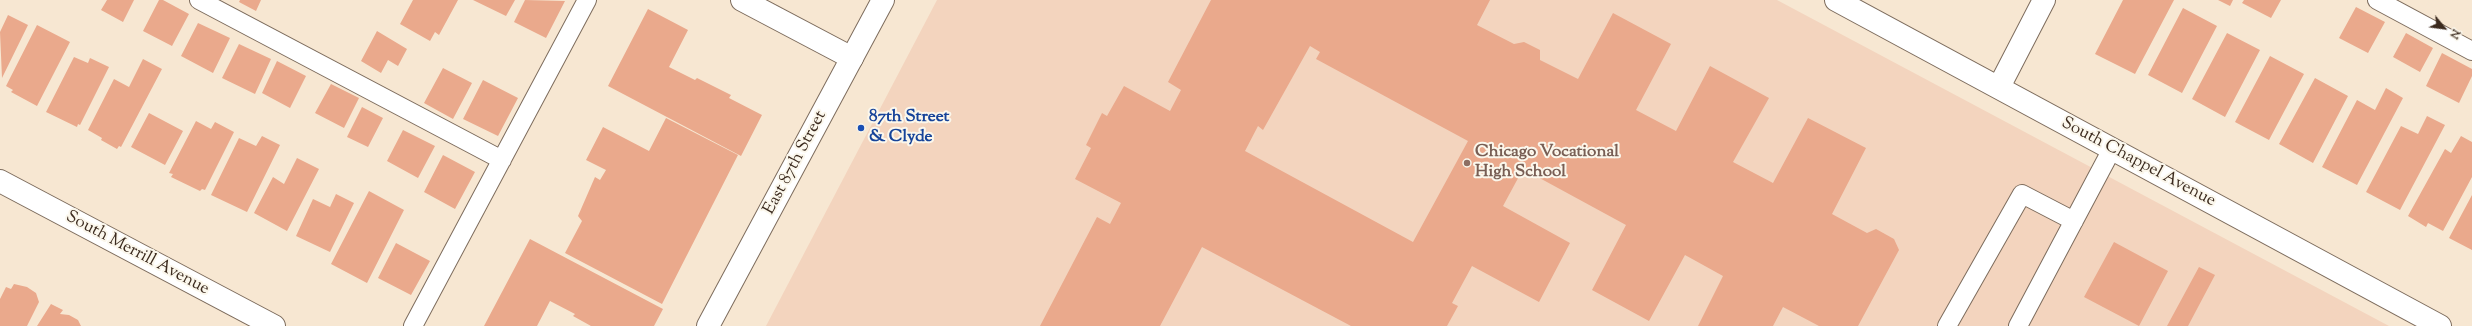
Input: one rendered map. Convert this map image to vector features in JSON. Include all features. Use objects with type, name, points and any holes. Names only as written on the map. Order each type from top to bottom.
[{"type":"street","points":[[742,0],[852,58]]},
{"type":"street","name":"East 87th Street","points":[[708,326],[883,0]]},
{"type":"street","name":"South Chappel Avenue","points":[[1836,0],[2440,326]]},
{"type":"street","points":[[1999,87],[2044,0]]},
{"type":"street","name":"South Merrill Avenue","points":[[0,181],[274,326]]},
{"type":"lane","points":[[199,0],[502,160]]},
{"type":"lane","points":[[413,326],[587,0]]},
{"type":"lane","points":[[2377,0],[2472,51]]},
{"type":"lane","points":[[2018,326],[2112,149]]},
{"type":"lane","points":[[1947,326],[2022,194],[2074,221]]},
{"type":"shaded area","name":"Chicago Vocational High School","points":[[937,0],[1777,0],[2389,326],[766,326]]},
{"type":"building","points":[[107,0],[134,0],[123,22],[101,10]]},
{"type":"building","points":[[159,0],[163,0],[189,14],[172,46],[143,31]]},
{"type":"building","points":[[240,0],[261,0],[256,11],[239,2]]},
{"type":"building","points":[[413,0],[458,0],[439,35],[435,32],[430,41],[400,24]]},
{"type":"building","points":[[473,0],[515,0],[506,16]]},
{"type":"building","points":[[525,0],[565,1],[546,38],[514,22]]},
{"type":"building","name":"Chicago Vocational High School","points":[[1211,0],[1490,0],[1477,25],[1514,44],[1524,42],[1540,50],[1540,60],[1578,79],[1613,13],[1671,44],[1636,110],[1676,131],[1710,66],[1769,98],[1733,162],[1773,183],[1808,118],[1866,148],[1832,214],[1867,233],[1876,229],[1894,239],[1899,250],[1858,326],[1819,326],[1783,307],[1773,326],[1698,326],[1723,276],[1685,255],[1649,321],[1592,290],[1626,225],[1523,169],[1503,206],[1570,243],[1539,302],[1472,266],[1452,303],[1458,306],[1447,326],[1351,326],[1202,247],[1160,326],[1040,326],[1097,217],[1110,224],[1121,203],[1075,179],[1091,148],[1086,145],[1102,113],[1107,116],[1124,86],[1170,111],[1181,90],[1168,82]],"holes":[[[1310,46],[1320,52],[1316,59],[1468,141],[1413,242],[1245,151],[1258,126],[1263,130]]]},
{"type":"building","points":[[2123,0],[2174,0],[2135,74],[2095,54]]},
{"type":"building","points":[[2218,0],[2233,0],[2230,6]]},
{"type":"building","points":[[2244,0],[2281,0],[2271,18],[2242,3]]},
{"type":"building","points":[[2356,7],[2385,22],[2368,53],[2339,38]]},
{"type":"building","points":[[2183,8],[2217,26],[2182,93],[2148,75]]},
{"type":"building","points":[[648,9],[688,30],[669,67],[695,80],[697,78],[731,95],[729,98],[762,115],[741,156],[608,86]]},
{"type":"building","points":[[8,15],[28,25],[2,78],[0,32]]},
{"type":"building","points":[[198,23],[230,38],[213,73],[181,56]]},
{"type":"building","points":[[37,25],[70,42],[37,106],[11,92],[13,90],[6,86]]},
{"type":"building","points":[[377,31],[407,49],[398,66],[388,60],[381,73],[361,61]]},
{"type":"building","points":[[2227,33],[2260,50],[2225,117],[2192,99]]},
{"type":"building","points":[[2406,33],[2433,48],[2420,72],[2393,57]]},
{"type":"building","points":[[239,44],[271,59],[255,94],[222,78]]},
{"type":"building","points":[[2442,53],[2472,69],[2472,76],[2459,103],[2426,86]]},
{"type":"building","points":[[2270,56],[2304,74],[2269,140],[2235,122]]},
{"type":"building","points":[[74,57],[88,63],[90,58],[109,67],[80,125],[78,124],[77,127],[46,112]]},
{"type":"building","points":[[143,59],[162,69],[121,147],[119,146],[117,149],[101,140],[102,138],[88,130],[114,79],[129,87]]},
{"type":"building","points":[[277,61],[306,76],[290,108],[262,93]]},
{"type":"building","points":[[443,68],[472,83],[453,119],[424,103]]},
{"type":"building","points":[[2315,78],[2348,96],[2313,163],[2279,144]]},
{"type":"building","points":[[483,80],[518,98],[498,136],[463,119]]},
{"type":"building","points":[[331,84],[359,98],[344,128],[315,113]]},
{"type":"building","points":[[2386,88],[2403,98],[2357,185],[2322,167],[2357,100],[2375,110]]},
{"type":"building","points":[[362,107],[383,118],[368,147],[347,137]]},
{"type":"building","points":[[149,113],[183,131],[165,165],[131,147]]},
{"type":"building","points":[[2427,116],[2445,125],[2400,210],[2366,192],[2401,126],[2418,134]]},
{"type":"building","points":[[666,118],[738,155],[662,304],[565,253],[582,221],[578,216],[595,177],[600,180],[606,170],[586,160],[603,127],[649,151]]},
{"type":"building","points":[[196,121],[211,129],[215,122],[234,132],[205,190],[202,189],[200,191],[171,177],[173,174],[169,173]]},
{"type":"building","points":[[403,130],[435,146],[418,178],[387,161]]},
{"type":"building","points":[[262,136],[280,145],[247,212],[211,195],[239,138],[256,146]]},
{"type":"building","points":[[2461,136],[2472,142],[2472,177],[2443,231],[2428,223],[2426,227],[2408,216],[2445,149],[2451,153]]},
{"type":"building","points":[[443,155],[475,172],[455,209],[424,192]]},
{"type":"building","points":[[297,158],[319,169],[287,231],[254,213],[273,177],[284,184]]},
{"type":"building","points":[[369,191],[404,210],[367,283],[331,264]]},
{"type":"building","points":[[336,194],[354,203],[330,252],[296,236],[313,199],[330,207]]},
{"type":"building","points":[[2472,195],[2472,250],[2449,238]]},
{"type":"building","points":[[530,239],[663,309],[654,326],[591,326],[573,316],[575,314],[550,301],[537,326],[484,326]]},
{"type":"building","points":[[2114,242],[2168,271],[2139,326],[2084,297]]},
{"type":"building","points":[[396,243],[430,261],[411,295],[378,278]]},
{"type":"building","points":[[2199,267],[2215,275],[2188,326],[2167,326]]},
{"type":"building","points":[[14,284],[27,287],[36,293],[39,302],[27,326],[0,326],[0,299],[6,287],[11,289]]},
{"type":"building","points":[[51,304],[63,310],[60,314],[69,315],[78,320],[81,326],[37,326]]},
{"type":"place","name":"87th Street & Clyde","points":[[861,128]]},
{"type":"place","name":"Chicago Vocational High School","points":[[1467,163]]}]
